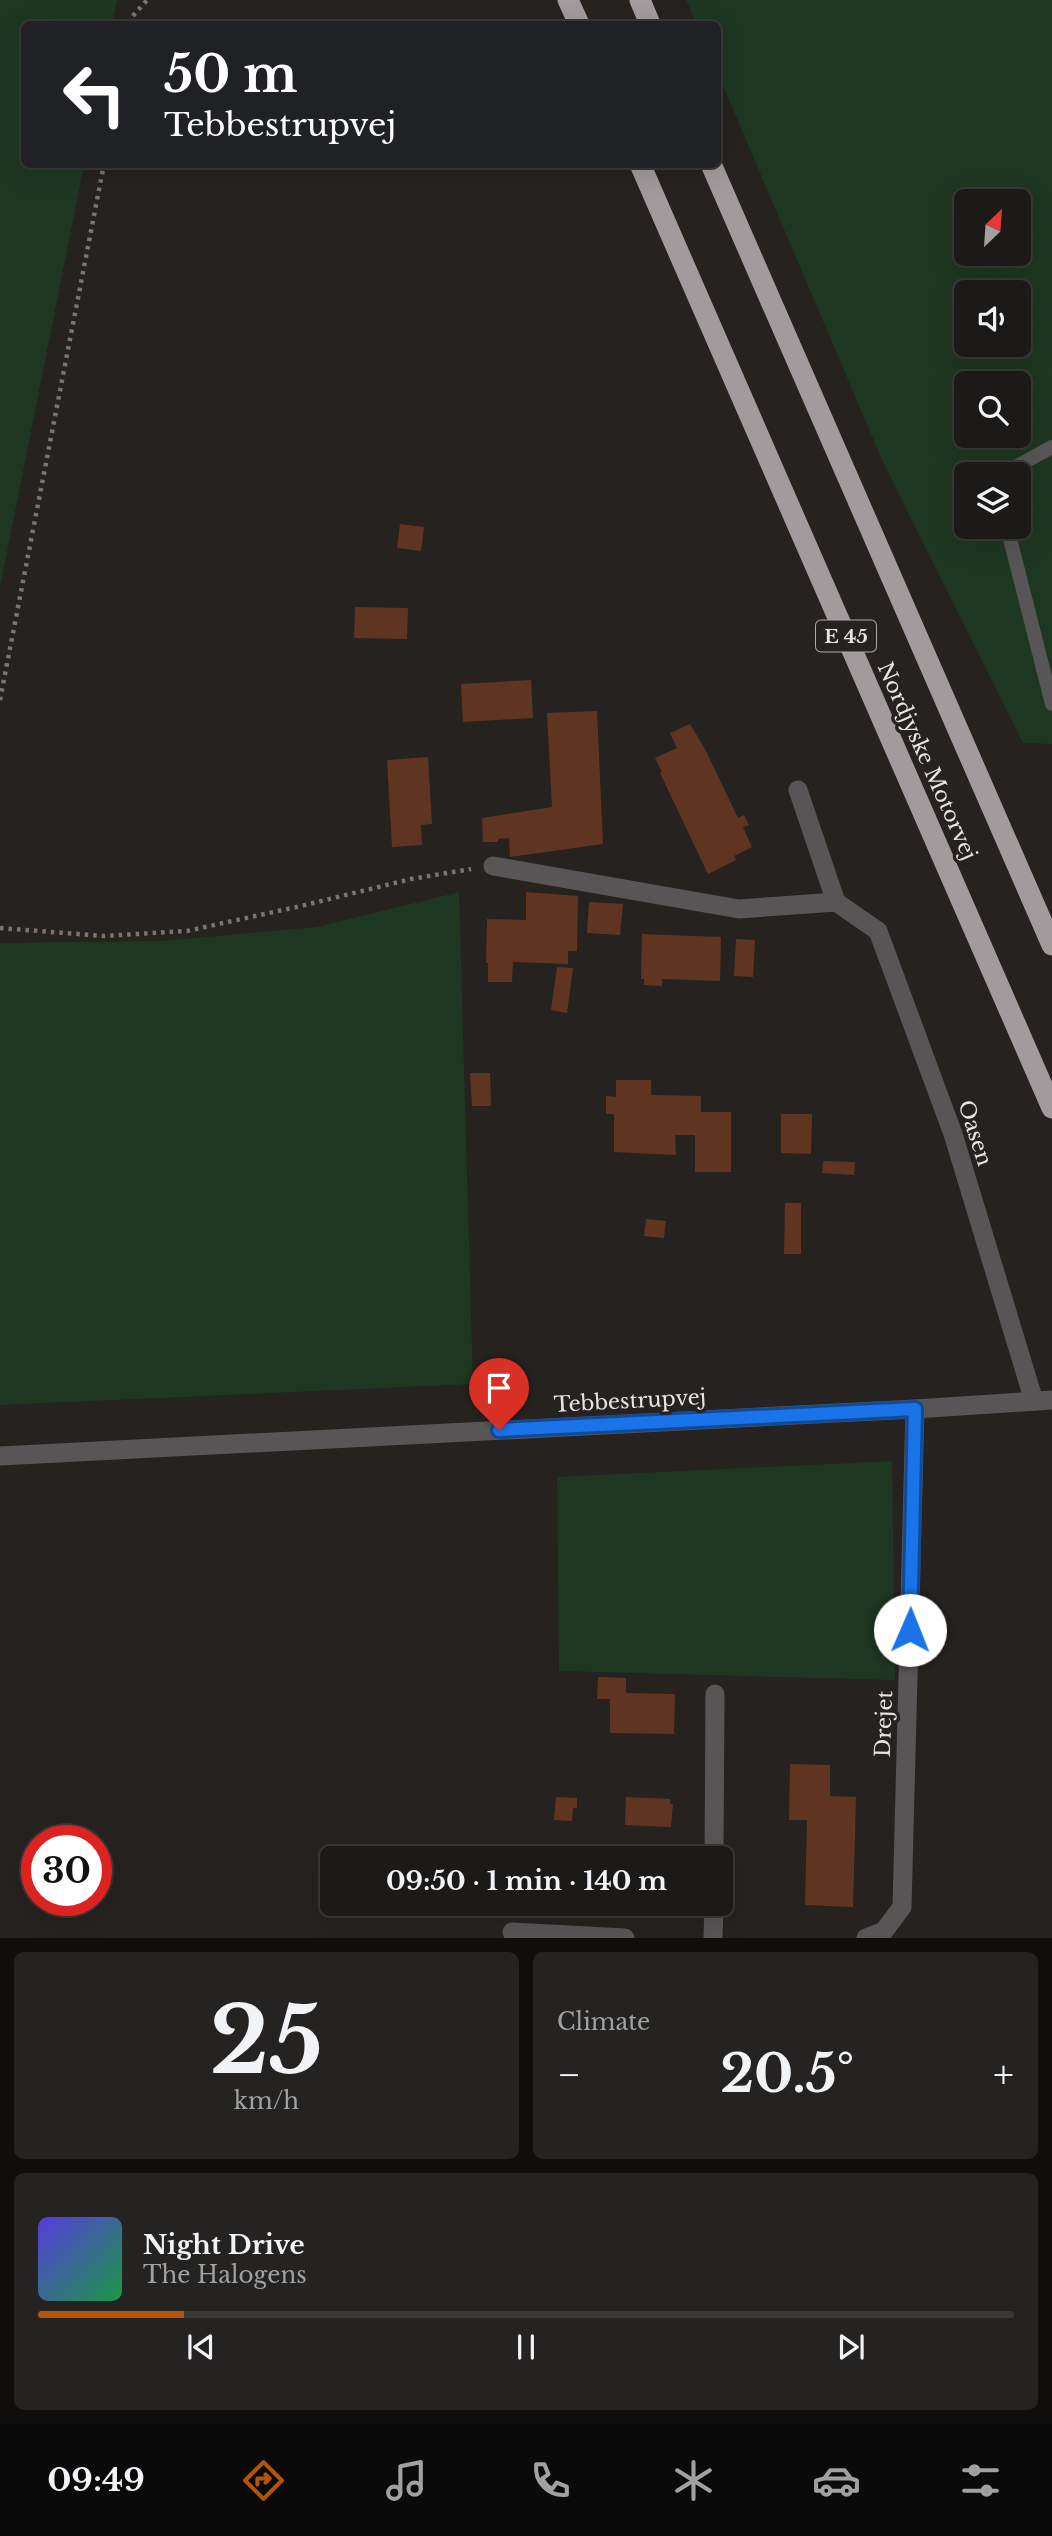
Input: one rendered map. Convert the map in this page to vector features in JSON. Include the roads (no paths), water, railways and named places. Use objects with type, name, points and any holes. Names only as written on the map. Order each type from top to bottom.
[{"type":"highway","points":[[568,0],[578,21]]},
{"type":"highway","points":[[640,0],[649,21]]},
{"type":"highway","name":"Nordjyske Motorvej","points":[[642,168],[1052,1108]]},
{"type":"highway","name":"Nordjyske Motorvej","points":[[713,168],[1052,945]]},
{"type":"street","points":[[494,866],[739,909],[836,902],[798,790]]},
{"type":"street","name":"Oasen","points":[[836,902],[878,931],[953,1134],[1043,1401]]},
{"type":"street","name":"Tebbestrupvej","points":[[0,1456],[1043,1401]]},
{"type":"street","name":"Drejet","points":[[866,1937],[884,1931],[902,1907],[915,1409]]},
{"type":"street","points":[[714,1846],[715,1694]]},
{"type":"street","points":[[713,1937],[714,1916]]},
{"type":"street","points":[[512,1932],[625,1937]]},
{"type":"lane","points":[[1025,462],[1052,447]]},
{"type":"lane","points":[[1010,539],[1052,704]]}]
